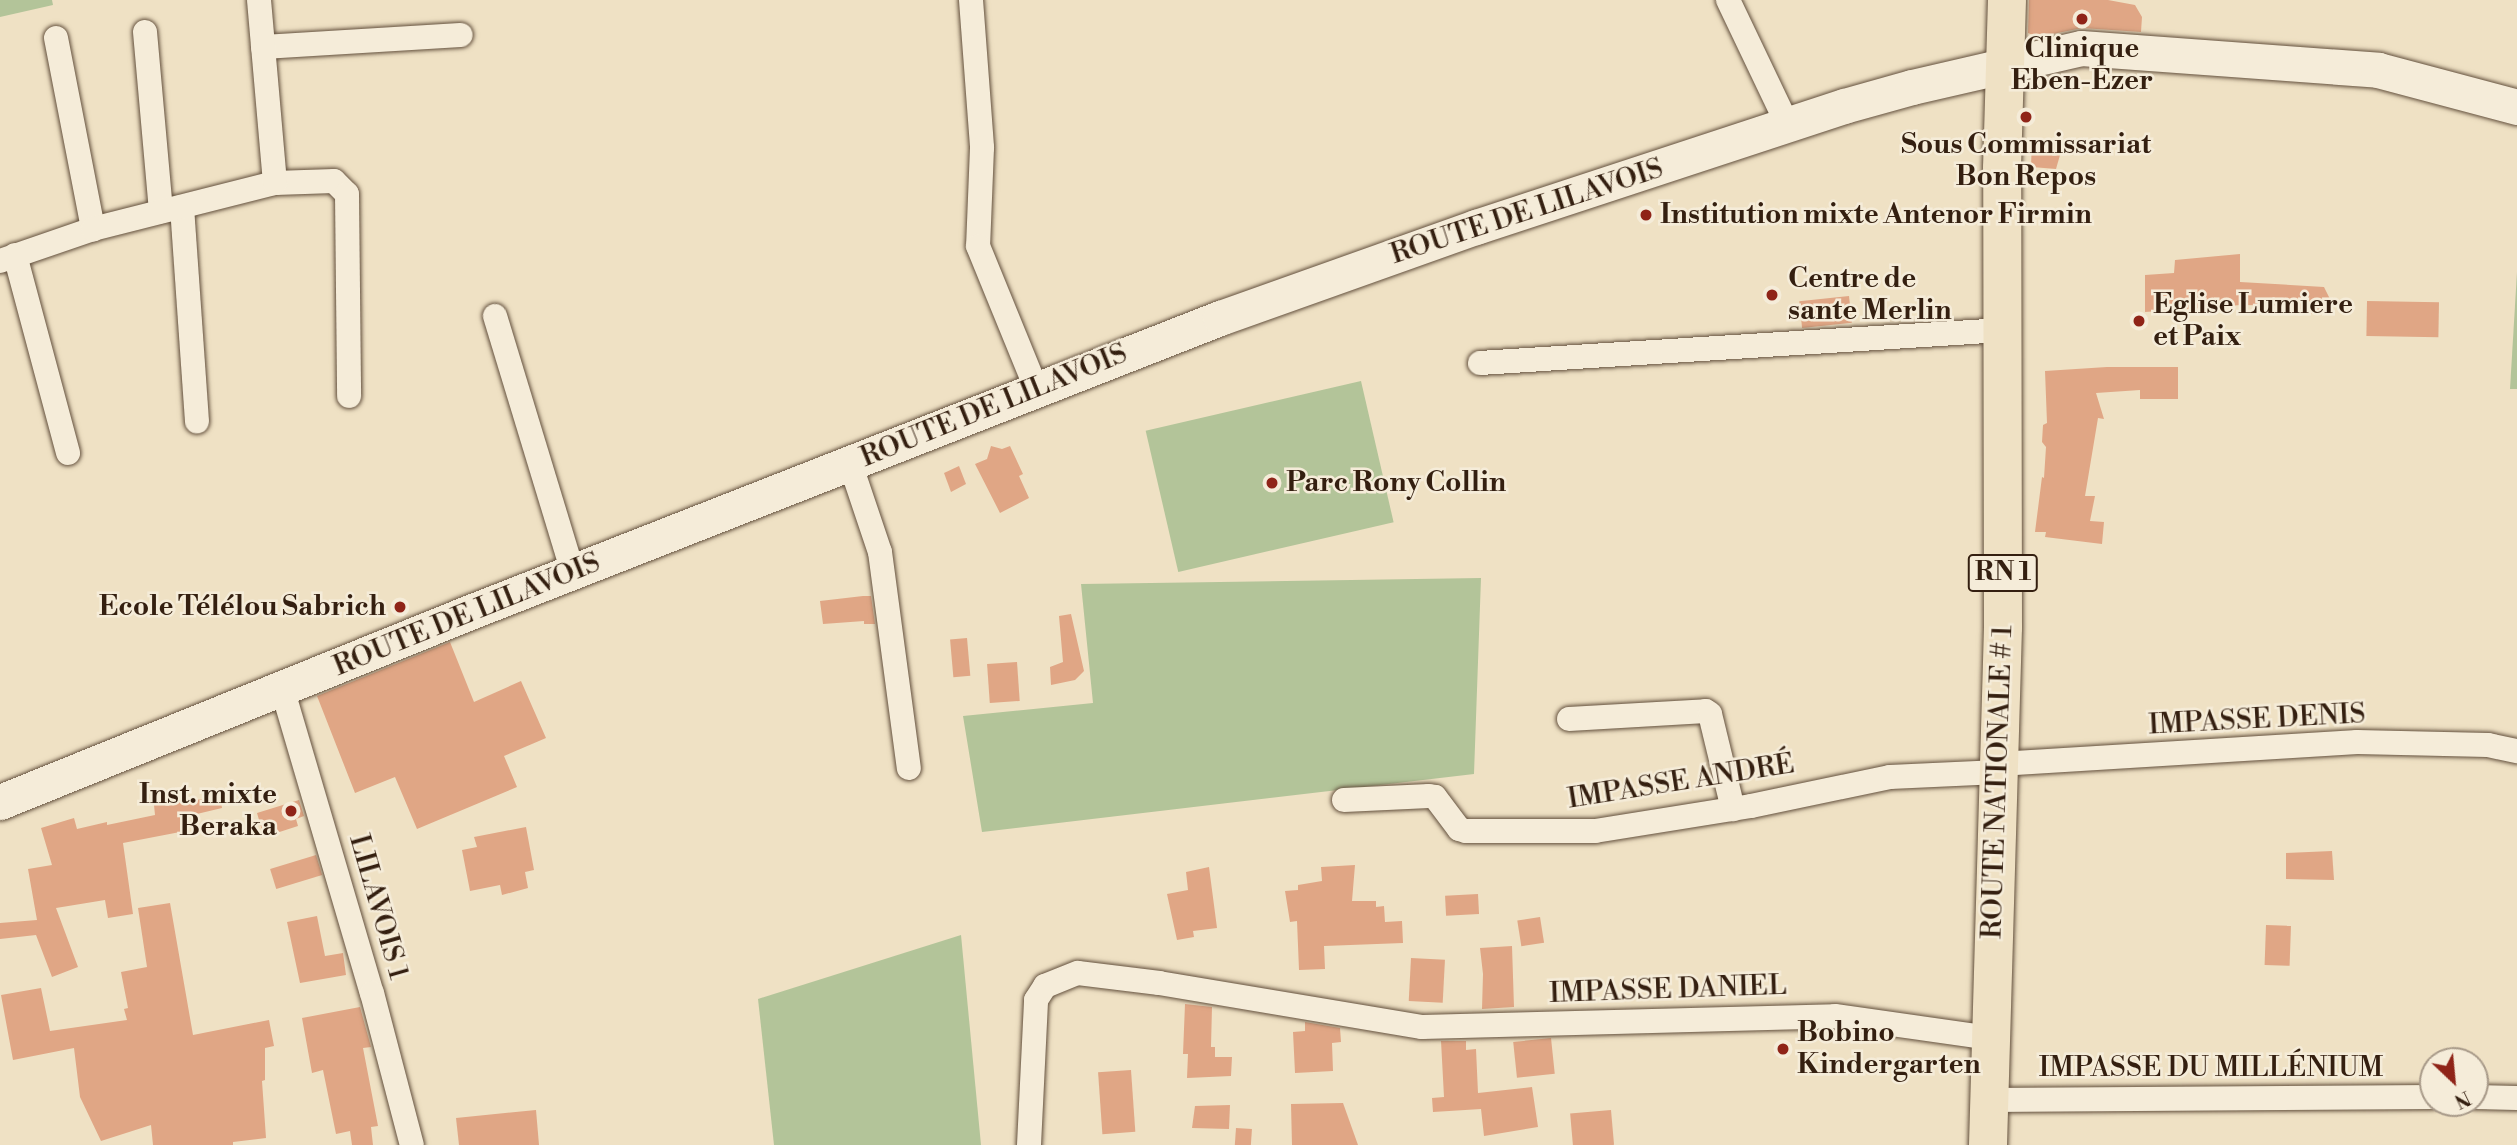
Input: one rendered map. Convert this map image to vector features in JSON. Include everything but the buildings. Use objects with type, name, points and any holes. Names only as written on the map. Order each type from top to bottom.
[{"type":"main road","name":"ROUTE NATIONALE # 1","points":[[1988,1145],[2003,627],[2003,168],[2007,0]]},
{"type":"main road","name":"ROUTE DE LILAVOIS","points":[[0,802],[1036,388],[1414,248],[1844,106],[2081,48],[2378,70],[2517,107]]},
{"type":"street","points":[[259,0],[275,183]]},
{"type":"street","points":[[971,0],[982,148],[978,246],[1036,388]]},
{"type":"street","points":[[1728,0],[1788,126]]},
{"type":"street","points":[[145,32],[172,209],[197,421]]},
{"type":"street","points":[[263,47],[461,35]]},
{"type":"street","points":[[56,38],[93,229]]},
{"type":"street","points":[[68,453],[8,258],[93,229],[275,183],[334,181],[347,194],[349,396]]},
{"type":"street","points":[[495,316],[573,573]]},
{"type":"street","points":[[1480,363],[2003,330]]},
{"type":"street","points":[[850,463],[882,563],[909,768]]},
{"type":"street","name":"LILAVOIS 1","points":[[282,688],[372,993],[412,1145]]},
{"type":"street","points":[[1569,719],[1706,711],[1712,718],[1733,809]]},
{"type":"street","name":"IMPASSE DENIS","points":[[1999,768],[2357,742],[2488,745],[2517,751]]},
{"type":"street","name":"IMPASSE ANDRÉ","points":[[1344,800],[1435,797],[1459,829],[1466,831],[1595,831],[1733,809],[1890,777],[1999,768]]},
{"type":"street","name":"IMPASSE DANIEL","points":[[1029,1145],[1036,1000],[1045,986],[1079,973],[1159,983],[1422,1027],[1835,1016],[1989,1038]]},
{"type":"street","name":"IMPASSE DU MILLÉNIUM","points":[[1989,1100],[2419,1097]]},
{"type":"street","points":[[2489,1097],[2517,1098]]},
{"type":"green space","points":[[0,0],[52,0],[53,5],[0,17]]},
{"type":"green space","points":[[2517,272],[2517,389],[2510,389]]},
{"type":"green space","name":"Parc Rony Collin","points":[[1361,381],[1394,522],[1178,572],[1146,431]]},
{"type":"green space","points":[[1481,578],[1474,774],[982,832],[963,716],[1093,703],[1081,584]]},
{"type":"green space","points":[[961,935],[981,1145],[774,1145],[758,999]]},
{"type":"place","name":"Clinique Eben-Ezer","points":[[2082,19]]},
{"type":"place","name":"Sous Commissariat Bon Repos","points":[[2026,117]]},
{"type":"place","name":"Institution mixte Antenor Firmin","points":[[1646,215]]},
{"type":"place","name":"Centre de sante Merlin","points":[[1772,295]]},
{"type":"place","name":"Eglise Lumiere et Paix","points":[[2139,321]]},
{"type":"place","name":"Parc Rony Collin","points":[[1272,483]]},
{"type":"place","name":"Ecole Télélou Sabrich","points":[[400,607]]},
{"type":"place","name":"Inst. mixte Beraka","points":[[291,811]]},
{"type":"place","name":"Bobino Kindergarten","points":[[1783,1049]]}]
